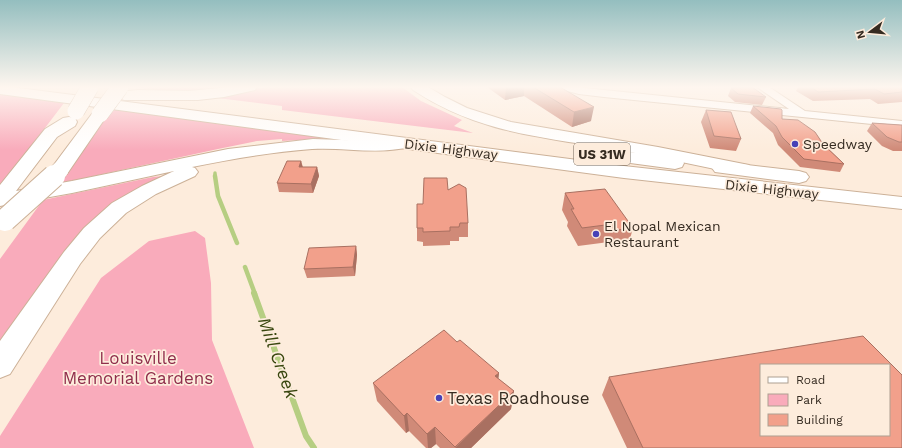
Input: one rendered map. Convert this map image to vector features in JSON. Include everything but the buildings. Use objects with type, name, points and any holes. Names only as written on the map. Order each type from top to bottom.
[{"type":"main road","points":[[1,211],[38,172],[77,108]]},
{"type":"main road","points":[[1,211],[60,170],[106,108]]},
{"type":"main road","name":"Dixie Highway","points":[[136,108],[624,172],[902,203]]},
{"type":"main road","name":"Dixie Highway","points":[[244,108],[455,137],[707,167],[742,169],[902,190]]},
{"type":"main road","points":[[453,108],[499,124],[675,154],[742,169]]},
{"type":"main road","points":[[1,211],[18,174],[51,133],[72,116]]},
{"type":"main road","points":[[1,211],[64,189],[228,154],[313,144],[372,146],[403,143]]},
{"type":"main road","points":[[0,365],[72,258],[92,232],[103,221],[119,208],[168,180],[248,152]]},
{"type":"street","points":[[748,108],[902,124]]},
{"type":"street","points":[[793,108],[801,113]]},
{"type":"green space","points":[[0,108],[60,108],[0,187]]},
{"type":"green space","points":[[282,108],[436,108],[462,120],[454,126],[473,133],[282,110]]},
{"type":"green space","points":[[116,109],[335,138],[257,141],[57,184],[108,115]]},
{"type":"green space","points":[[163,176],[128,196],[0,349],[0,259],[43,200]]},
{"type":"green space","name":"Louisville Memorial Gardens","points":[[195,231],[205,238],[211,283],[212,340],[254,448],[0,448],[0,436],[101,278],[149,241]]},
{"type":"waterway","name":"Mill Creek","points":[[215,176],[218,196],[237,243]]},
{"type":"waterway","name":"Mill Creek","points":[[245,267],[255,294]]},
{"type":"waterway","name":"Mill Creek","points":[[254,293],[306,436],[314,448]]},
{"type":"place","name":"Speedway","points":[[795,144]]},
{"type":"place","name":"El Nopal Mexican Restaurant","points":[[596,234]]},
{"type":"place","name":"Texas Roadhouse","points":[[439,398]]}]
